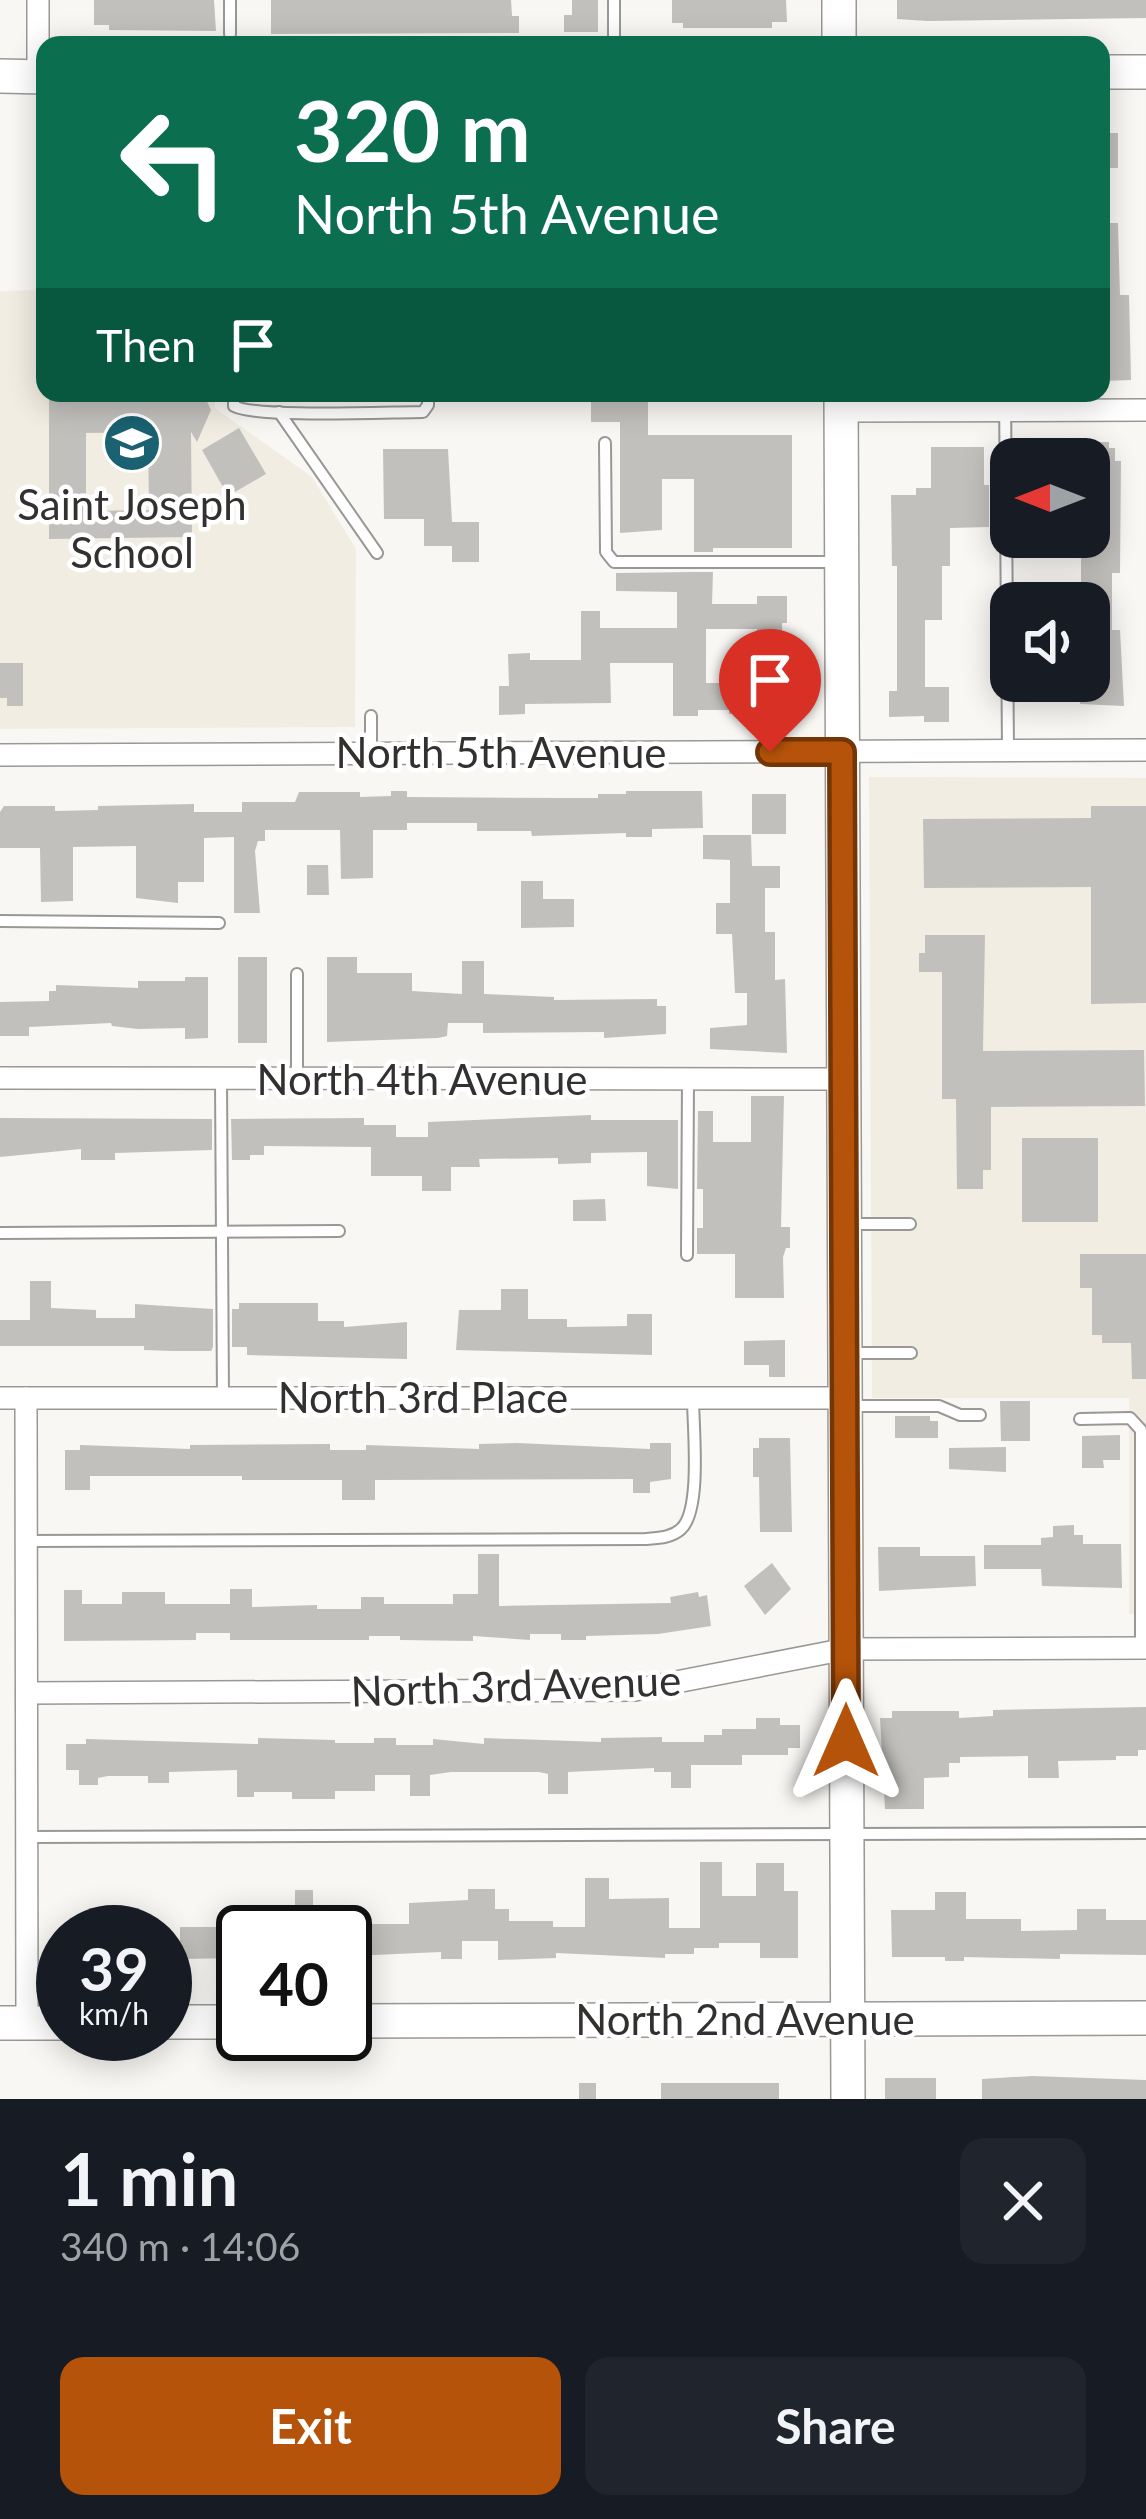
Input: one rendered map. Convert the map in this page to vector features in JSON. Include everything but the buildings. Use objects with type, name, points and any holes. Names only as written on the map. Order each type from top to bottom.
[{"type":"street","points":[[38,0],[39,36]]},
{"type":"street","points":[[839,0],[839,36]]},
{"type":"street","points":[[1110,72],[1146,72]]},
{"type":"street","points":[[0,76],[36,77]]},
{"type":"street","points":[[848,2099],[841,402],[1005,402],[1146,410]]},
{"type":"street","name":"North 5th Avenue","points":[[0,755],[1146,750]]},
{"type":"street","name":"North 4th Avenue","points":[[0,1078],[844,1079]]},
{"type":"street","name":"North 3rd Place","points":[[0,1398],[845,1402]]},
{"type":"street","points":[[14,2023],[28,1837],[26,1398]]},
{"type":"street","name":"North 3rd Avenue","points":[[26,1693],[635,1690],[846,1649],[1143,1648]]},
{"type":"street","name":"North 2nd Avenue","points":[[372,2021],[1146,2018]]},
{"type":"lane","points":[[230,0],[230,34]]},
{"type":"lane","points":[[614,0],[614,36]]},
{"type":"lane","points":[[234,402],[241,411],[278,412],[423,412],[428,402]]},
{"type":"lane","points":[[1005,402],[1008,752]]},
{"type":"lane","points":[[278,412],[377,553]]},
{"type":"lane","points":[[605,443],[606,552],[614,562],[841,562]]},
{"type":"lane","points":[[371,716],[371,753]]},
{"type":"lane","points":[[0,921],[219,923]]},
{"type":"lane","points":[[297,974],[297,1080]]},
{"type":"lane","points":[[221,1080],[223,1398]]},
{"type":"lane","points":[[687,1255],[688,1080]]},
{"type":"lane","points":[[844,1225],[910,1225]]},
{"type":"lane","points":[[0,1233],[339,1231]]},
{"type":"lane","points":[[845,1354],[911,1353]]},
{"type":"lane","points":[[26,1541],[645,1540],[670,1536],[685,1526],[693,1508],[693,1398]]},
{"type":"lane","points":[[845,1402],[939,1406],[960,1415],[980,1415]]},
{"type":"lane","points":[[1080,1419],[1130,1418],[1141,1430],[1143,1648]]},
{"type":"lane","points":[[28,1837],[1146,1833]]},
{"type":"shaded area","name":"Saint Joseph School","points":[[36,290],[36,402],[215,402],[215,408],[312,477],[356,549],[355,727],[0,729],[0,291]]},
{"type":"shaded area","points":[[869,777],[1146,778],[1146,1614],[1129,1614],[1129,1398],[872,1398]]},
{"type":"place","name":"Saint Joseph School","points":[[132,443]]},
{"type":"route","points":[[770,752],[842,752],[846,1741]]}]
